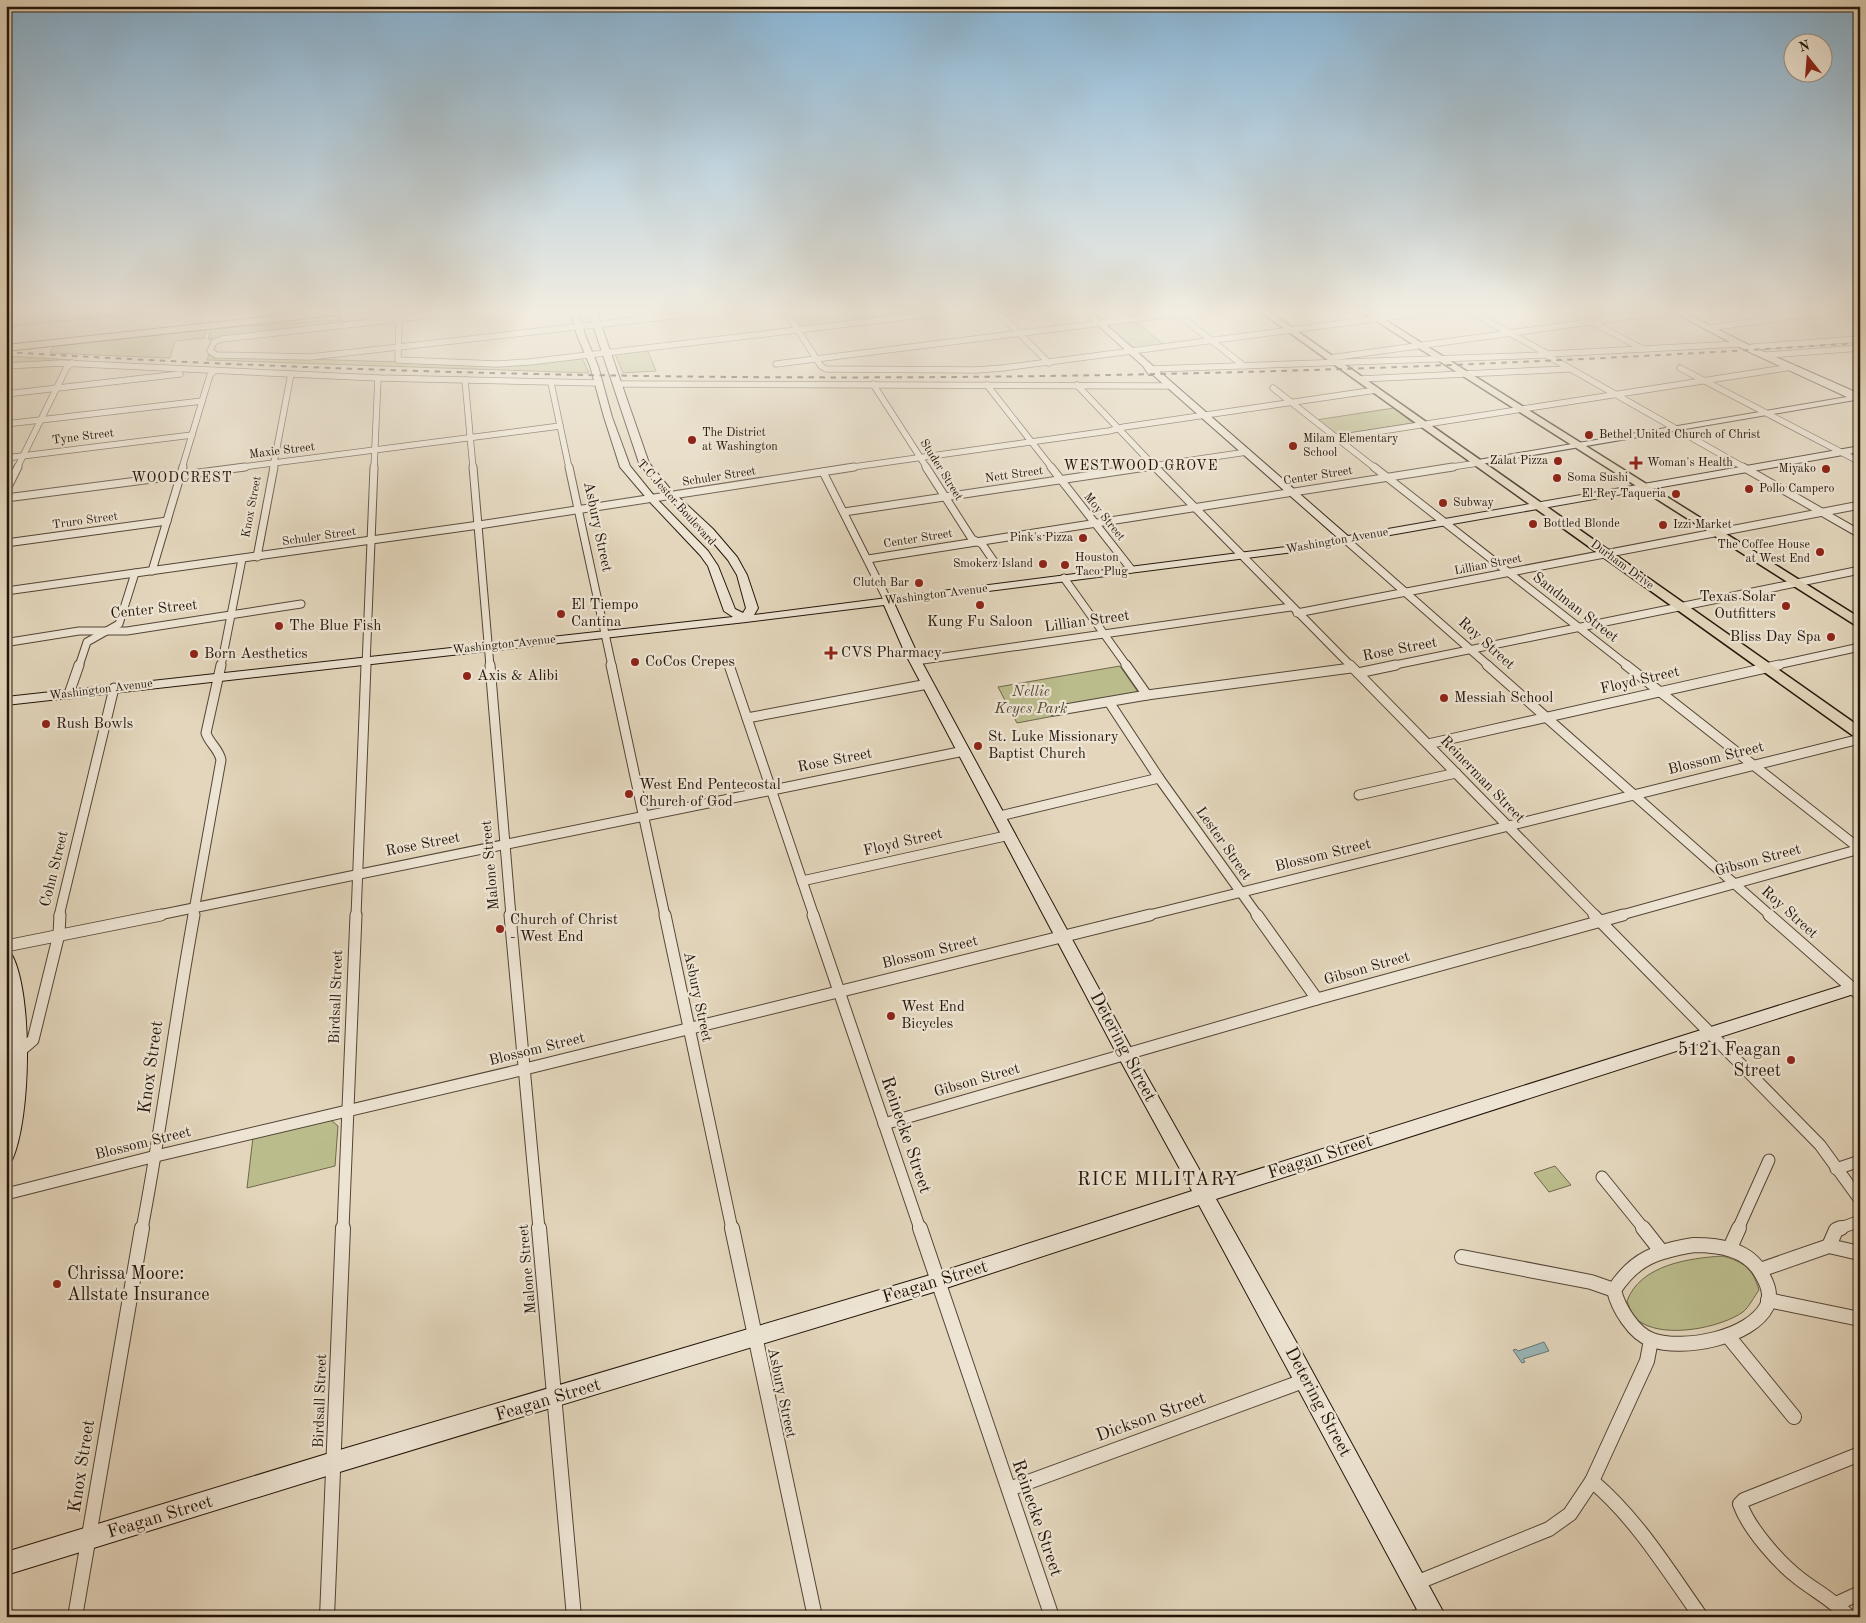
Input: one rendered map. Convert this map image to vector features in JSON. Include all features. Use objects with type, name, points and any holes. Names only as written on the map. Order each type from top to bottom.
[{"type":"main road","name":"Durham Drive","points":[[1370,386],[1860,734]]},
{"type":"main road","points":[[1485,386],[1860,624]]},
{"type":"main road","name":"Washington Avenue","points":[[1241,555],[1346,540],[1539,505]]},
{"type":"street","points":[[6,394],[74,386]]},
{"type":"street","points":[[152,571],[207,386]]},
{"type":"street","name":"Knox Street","points":[[257,557],[289,386]]},
{"type":"street","name":"Birdsall Street","points":[[327,1617],[378,386]]},
{"type":"street","name":"Malone Street","points":[[466,386],[479,525],[504,844],[574,1617]]},
{"type":"street","name":"Asbury Street","points":[[552,386],[815,1617]]},
{"type":"street","name":"T C Jester Boulevard","points":[[599,386],[620,453],[631,476],[704,553],[713,566],[730,610],[746,619],[752,608],[742,575],[724,548],[670,496],[653,476],[638,451],[618,386]]},
{"type":"street","name":"Studer Street","points":[[874,386],[972,539],[982,544],[994,563]]},
{"type":"street","name":"Moy Street","points":[[987,386],[1131,569]]},
{"type":"street","name":"Reinerman Street","points":[[1078,386],[1194,508],[1820,1145],[1860,1200]]},
{"type":"street","points":[[1144,386],[1167,386]]},
{"type":"street","name":"Roy Street","points":[[1167,386],[1182,396]]},
{"type":"street","name":"Roy Street","points":[[1171,386],[1734,884],[1857,990]]},
{"type":"street","points":[[1600,386],[1860,534]]},
{"type":"street","points":[[1337,438],[1672,386]]},
{"type":"street","points":[[1713,386],[1860,462]]},
{"type":"street","points":[[1832,386],[1859,398]]},
{"type":"street","points":[[6,491],[56,388]]},
{"type":"street","name":"Sandman Street","points":[[1273,388],[1860,849]]},
{"type":"street","name":"Schuler Street","points":[[6,591],[479,525],[919,457],[1032,442],[1376,390]]},
{"type":"street","name":"Center Street","points":[[868,559],[1478,463],[1859,398]]},
{"type":"street","points":[[6,424],[202,401]]},
{"type":"street","points":[[608,417],[627,414]]},
{"type":"street","name":"Maxie Street","points":[[6,498],[560,426]]},
{"type":"street","name":"Tyne Street","points":[[6,458],[192,435]]},
{"type":"street","name":"Washington Avenue","points":[[1539,505],[1860,449]]},
{"type":"street","points":[[620,453],[638,451]]},
{"type":"street","name":"Nett Street","points":[[844,512],[1247,452]]},
{"type":"street","name":"Detering Street","points":[[823,472],[868,559],[893,616],[928,684],[1125,1053],[1416,1583],[1427,1615]]},
{"type":"street","name":"Lillian Street","points":[[916,661],[1102,634],[1294,610],[1405,592],[1860,505]]},
{"type":"street","name":"Truro Street","points":[[6,543],[167,521]]},
{"type":"street","points":[[704,553],[724,548]]},
{"type":"street","name":"Washington Avenue","points":[[6,701],[746,619],[1241,555]]},
{"type":"street","name":"Knox Street","points":[[75,1617],[131,1284],[156,1156],[174,1026],[221,760],[220,754],[207,740],[206,733],[220,677],[230,615],[242,559]]},
{"type":"street","name":"Rose Street","points":[[1054,711],[1146,695],[1354,670],[1471,651],[1860,570]]},
{"type":"street","points":[[69,694],[87,642],[105,630],[119,624],[135,573]]},
{"type":"street","points":[[1064,578],[1146,695]]},
{"type":"street","name":"Center Street","points":[[10,642],[79,631],[128,630],[301,604]]},
{"type":"street","name":"Floyd Street","points":[[1428,744],[1860,646]]},
{"type":"street","name":"Reinecke Street","points":[[728,663],[1052,1617]]},
{"type":"street","points":[[747,718],[928,684]]},
{"type":"street","name":"Cohn Street","points":[[13,1053],[33,1040],[59,934],[58,920],[114,688]]},
{"type":"street","name":"Lester Street","points":[[1109,702],[1159,778],[1317,999]]},
{"type":"street","name":"Blossom Street","points":[[6,1194],[156,1156],[525,1069],[1860,739]]},
{"type":"street","name":"Rose Street","points":[[6,946],[964,750]]},
{"type":"street","points":[[1359,795],[1456,773]]},
{"type":"street","points":[[1000,816],[1159,778]]},
{"type":"street","name":"Floyd Street","points":[[802,881],[1010,835]]},
{"type":"street","name":"Gibson Street","points":[[884,1124],[1125,1053],[1860,849]]},
{"type":"street","points":[[6,959],[16,1000],[13,1053],[17,1098],[6,1154]]},
{"type":"street","name":"Feagan Street","points":[[6,1564],[333,1463],[937,1282],[1710,1032],[1857,990]]},
{"type":"street","points":[[1730,1248],[1769,1160]]},
{"type":"street","points":[[1836,1169],[1860,1161]]},
{"type":"street","points":[[1602,1178],[1660,1251]]},
{"type":"street","points":[[1829,1246],[1836,1230],[1860,1221]]},
{"type":"street","points":[[1694,1245],[1730,1248],[1745,1255],[1760,1270],[1770,1292],[1761,1313],[1749,1325],[1728,1336],[1699,1342],[1674,1344],[1651,1340],[1625,1318],[1620,1311],[1614,1290],[1623,1274],[1634,1264],[1660,1251],[1694,1245]]},
{"type":"street","points":[[1760,1270],[1829,1246],[1855,1252]]},
{"type":"street","points":[[1462,1257],[1591,1282],[1614,1290]]},
{"type":"street","points":[[1768,1300],[1860,1319]]},
{"type":"street","points":[[1728,1336],[1794,1418]]},
{"type":"street","points":[[1416,1583],[1549,1529],[1570,1514],[1592,1481],[1647,1361],[1651,1340]]},
{"type":"street","name":"Dickson Street","points":[[1009,1489],[1306,1380]]},
{"type":"street","points":[[1849,1617],[1838,1603],[1785,1566],[1742,1512],[1740,1504],[1744,1500],[1860,1454]]},
{"type":"street","points":[[1592,1481],[1608,1493],[1625,1510],[1700,1617]]},
{"type":"street","points":[[1838,1603],[1860,1593]]},
{"type":"green space","points":[[1394,408],[1413,423],[1336,435],[1316,420]]},
{"type":"green space","name":"Nellie Keyes Park","points":[[1120,666],[1138,692],[1050,709],[1054,716],[1017,723],[998,687]]},
{"type":"green space","points":[[331,1120],[338,1126],[335,1166],[247,1188],[253,1137]]},
{"type":"green space","points":[[1555,1166],[1571,1185],[1549,1192],[1534,1173]]},
{"type":"green space","points":[[1723,1256],[1747,1267],[1754,1277],[1759,1290],[1743,1312],[1733,1318],[1721,1323],[1693,1329],[1665,1330],[1642,1323],[1629,1308],[1627,1301],[1633,1289],[1654,1271],[1681,1262]]},
{"type":"water","points":[[1544,1342],[1549,1351],[1523,1359],[1525,1362],[1522,1363],[1513,1350],[1516,1349],[1518,1351]]},
{"type":"place","name":"Bethel United Church of Christ","points":[[1589,435]]},
{"type":"place","name":"The District at Washington","points":[[692,440]]},
{"type":"place","name":"Milam Elementary School","points":[[1293,446]]},
{"type":"place","name":"Zalat Pizza","points":[[1558,461]]},
{"type":"place","name":"Woman's Health","points":[[1636,463]]},
{"type":"place","name":"Miyako","points":[[1826,469]]},
{"type":"place","name":"Soma Sushi","points":[[1557,478]]},
{"type":"place","name":"Pollo Campero","points":[[1749,489]]},
{"type":"place","name":"El Rey Taqueria","points":[[1676,494]]},
{"type":"place","name":"Subway","points":[[1443,503]]},
{"type":"place","name":"Bottled Blonde","points":[[1533,524]]},
{"type":"place","name":"Izzi Market","points":[[1663,525]]},
{"type":"place","name":"Pink's Pizza","points":[[1083,538]]},
{"type":"place","name":"The Coffee House at West End","points":[[1820,552]]},
{"type":"place","name":"Smokerz Island","points":[[1043,564]]},
{"type":"place","name":"Houston Taco Plug","points":[[1065,565]]},
{"type":"place","name":"Clutch Bar","points":[[919,583]]},
{"type":"place","name":"Kung Fu Saloon","points":[[980,605]]},
{"type":"place","name":"Texas Solar Outfitters","points":[[1786,606]]},
{"type":"place","name":"El Tiempo Cantina","points":[[561,614]]},
{"type":"place","name":"The Blue Fish","points":[[279,626]]},
{"type":"place","name":"Bliss Day Spa","points":[[1831,637]]},
{"type":"place","name":"CVS Pharmacy","points":[[831,653]]},
{"type":"place","name":"Born Aesthetics","points":[[194,654]]},
{"type":"place","name":"CoCos Crepes","points":[[635,662]]},
{"type":"place","name":"Axis & Alibi","points":[[467,676]]},
{"type":"place","name":"Messiah School","points":[[1444,698]]},
{"type":"place","name":"Rush Bowls","points":[[46,724]]},
{"type":"place","name":"St. Luke Missionary Baptist Church","points":[[978,746]]},
{"type":"place","name":"West End Pentecostal Church of God","points":[[629,794]]},
{"type":"place","name":"Church of Christ - West End","points":[[500,929]]},
{"type":"place","name":"West End Bicycles","points":[[891,1016]]},
{"type":"place","name":"5121 Feagan Street","points":[[1791,1060]]},
{"type":"place","name":"Chrissa Moore: Allstate Insurance","points":[[57,1284]]},
{"type":"district","name":"WESTWOOD GROVE","points":[[1141,466]]},
{"type":"district","name":"WOODCREST","points":[[182,478]]},
{"type":"district","name":"RICE MILITARY","points":[[1158,1180]]}]
